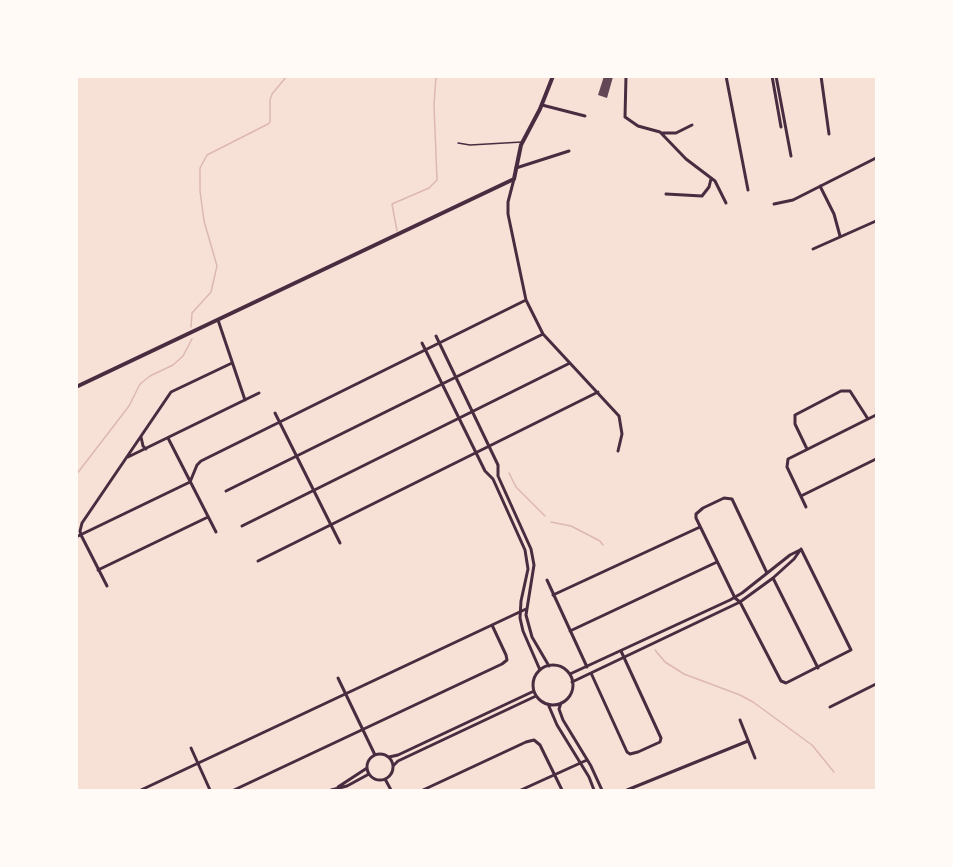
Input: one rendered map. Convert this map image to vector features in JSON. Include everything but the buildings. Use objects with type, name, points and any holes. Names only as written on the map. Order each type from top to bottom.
[{"type":"street","points":[[554,76],[542,105],[522,142],[508,202],[508,214],[526,300],[543,334],[618,416],[622,434],[618,451]]},
{"type":"street","points":[[626,76],[625,117],[638,126],[660,132],[676,133],[692,125]]},
{"type":"street","points":[[726,76],[748,190]]},
{"type":"street","points":[[774,76],[781,127]]},
{"type":"street","points":[[774,76],[791,156]]},
{"type":"street","points":[[820,76],[829,134]]},
{"type":"street","points":[[542,105],[585,116]]},
{"type":"street","points":[[660,132],[686,159],[719,187],[726,203]]},
{"type":"street","points":[[516,168],[569,151]]},
{"type":"street","points":[[774,204],[792,200],[876,158]]},
{"type":"street","points":[[76,387],[514,179]]},
{"type":"street","points":[[666,194],[702,196],[709,187],[711,179]]},
{"type":"street","points":[[820,186],[834,214],[840,236]]},
{"type":"street","points":[[813,249],[876,221]]},
{"type":"street","points":[[79,536],[190,482],[201,461],[526,300]]},
{"type":"street","points":[[218,318],[245,400]]},
{"type":"street","points":[[226,491],[543,334]]},
{"type":"street","points":[[436,336],[498,465],[498,476],[533,558],[533,574],[526,609],[532,637],[549,666]]},
{"type":"street","points":[[422,343],[486,473],[493,478],[527,556],[528,569],[520,612],[523,631],[540,670]]},
{"type":"street","points":[[106,586],[79,536],[82,524],[171,392],[232,363]]},
{"type":"street","points":[[242,526],[570,363]]},
{"type":"street","points":[[807,449],[795,424],[795,415],[841,391],[850,391],[868,419]]},
{"type":"street","points":[[258,561],[598,392]]},
{"type":"street","points":[[126,458],[259,393]]},
{"type":"street","points":[[276,413],[340,543]]},
{"type":"street","points":[[806,507],[786,464],[791,457],[876,415]]},
{"type":"street","points":[[141,437],[141,442],[146,449]]},
{"type":"street","points":[[168,438],[216,532]]},
{"type":"street","points":[[801,496],[876,459]]},
{"type":"street","points":[[493,478],[498,476]]},
{"type":"street","points":[[767,573],[733,500],[729,497],[703,508],[696,514],[700,527],[735,598],[740,602],[780,679],[786,683],[851,650],[801,549]]},
{"type":"street","points":[[99,570],[208,517]]},
{"type":"street","points":[[554,595],[700,527]]},
{"type":"street","points":[[570,674],[735,598],[801,549]]},
{"type":"street","points":[[572,681],[740,602],[773,578],[794,559],[801,549]]},
{"type":"street","points":[[570,631],[717,562]]},
{"type":"street","points":[[773,578],[818,668]]},
{"type":"street","points":[[547,580],[587,667]]},
{"type":"street","points":[[141,790],[526,609]]},
{"type":"street","points":[[234,790],[505,662],[506,655],[492,625]]},
{"type":"street","points":[[591,673],[625,748],[630,754],[654,746],[661,740],[621,651]]},
{"type":"street","points":[[594,790],[557,725],[548,704],[536,696],[534,691],[533,682],[540,670],[549,666],[561,667],[570,674],[572,681],[569,696],[561,703],[559,709],[602,790]]},
{"type":"street","points":[[338,678],[375,755]]},
{"type":"street","points":[[830,707],[876,684]]},
{"type":"street","points":[[534,691],[398,755],[389,757],[382,754],[375,755],[368,760],[369,774],[377,779],[385,778],[398,761],[536,696]]},
{"type":"street","points":[[548,704],[561,703]]},
{"type":"street","points":[[740,720],[755,758]]},
{"type":"street","points":[[423,790],[530,740],[540,745],[562,790]]},
{"type":"street","points":[[627,790],[748,741]]},
{"type":"street","points":[[191,748],[210,790]]},
{"type":"street","points":[[389,757],[393,766]]},
{"type":"street","points":[[521,790],[587,760]]},
{"type":"street","points":[[337,788],[367,768]]},
{"type":"street","points":[[331,790],[347,786],[369,774]]},
{"type":"street","points":[[385,778],[391,790]]},
{"type":"lane","points":[[458,143],[470,145],[522,142]]},
{"type":"waterway","points":[[191,327],[192,313],[211,292],[217,266],[204,221],[200,168],[207,155],[270,122],[272,94],[287,76]]},
{"type":"waterway","points":[[397,231],[392,204],[429,188],[437,180],[434,105],[436,76]]},
{"type":"waterway","points":[[76,475],[129,406],[140,384],[150,376],[173,365],[183,356],[192,339]]},
{"type":"waterway","points":[[509,473],[516,487],[545,516]]},
{"type":"waterway","points":[[551,522],[571,526],[600,541],[603,545]]},
{"type":"waterway","points":[[655,650],[665,662],[684,674],[753,702],[812,745],[834,772]]}]
